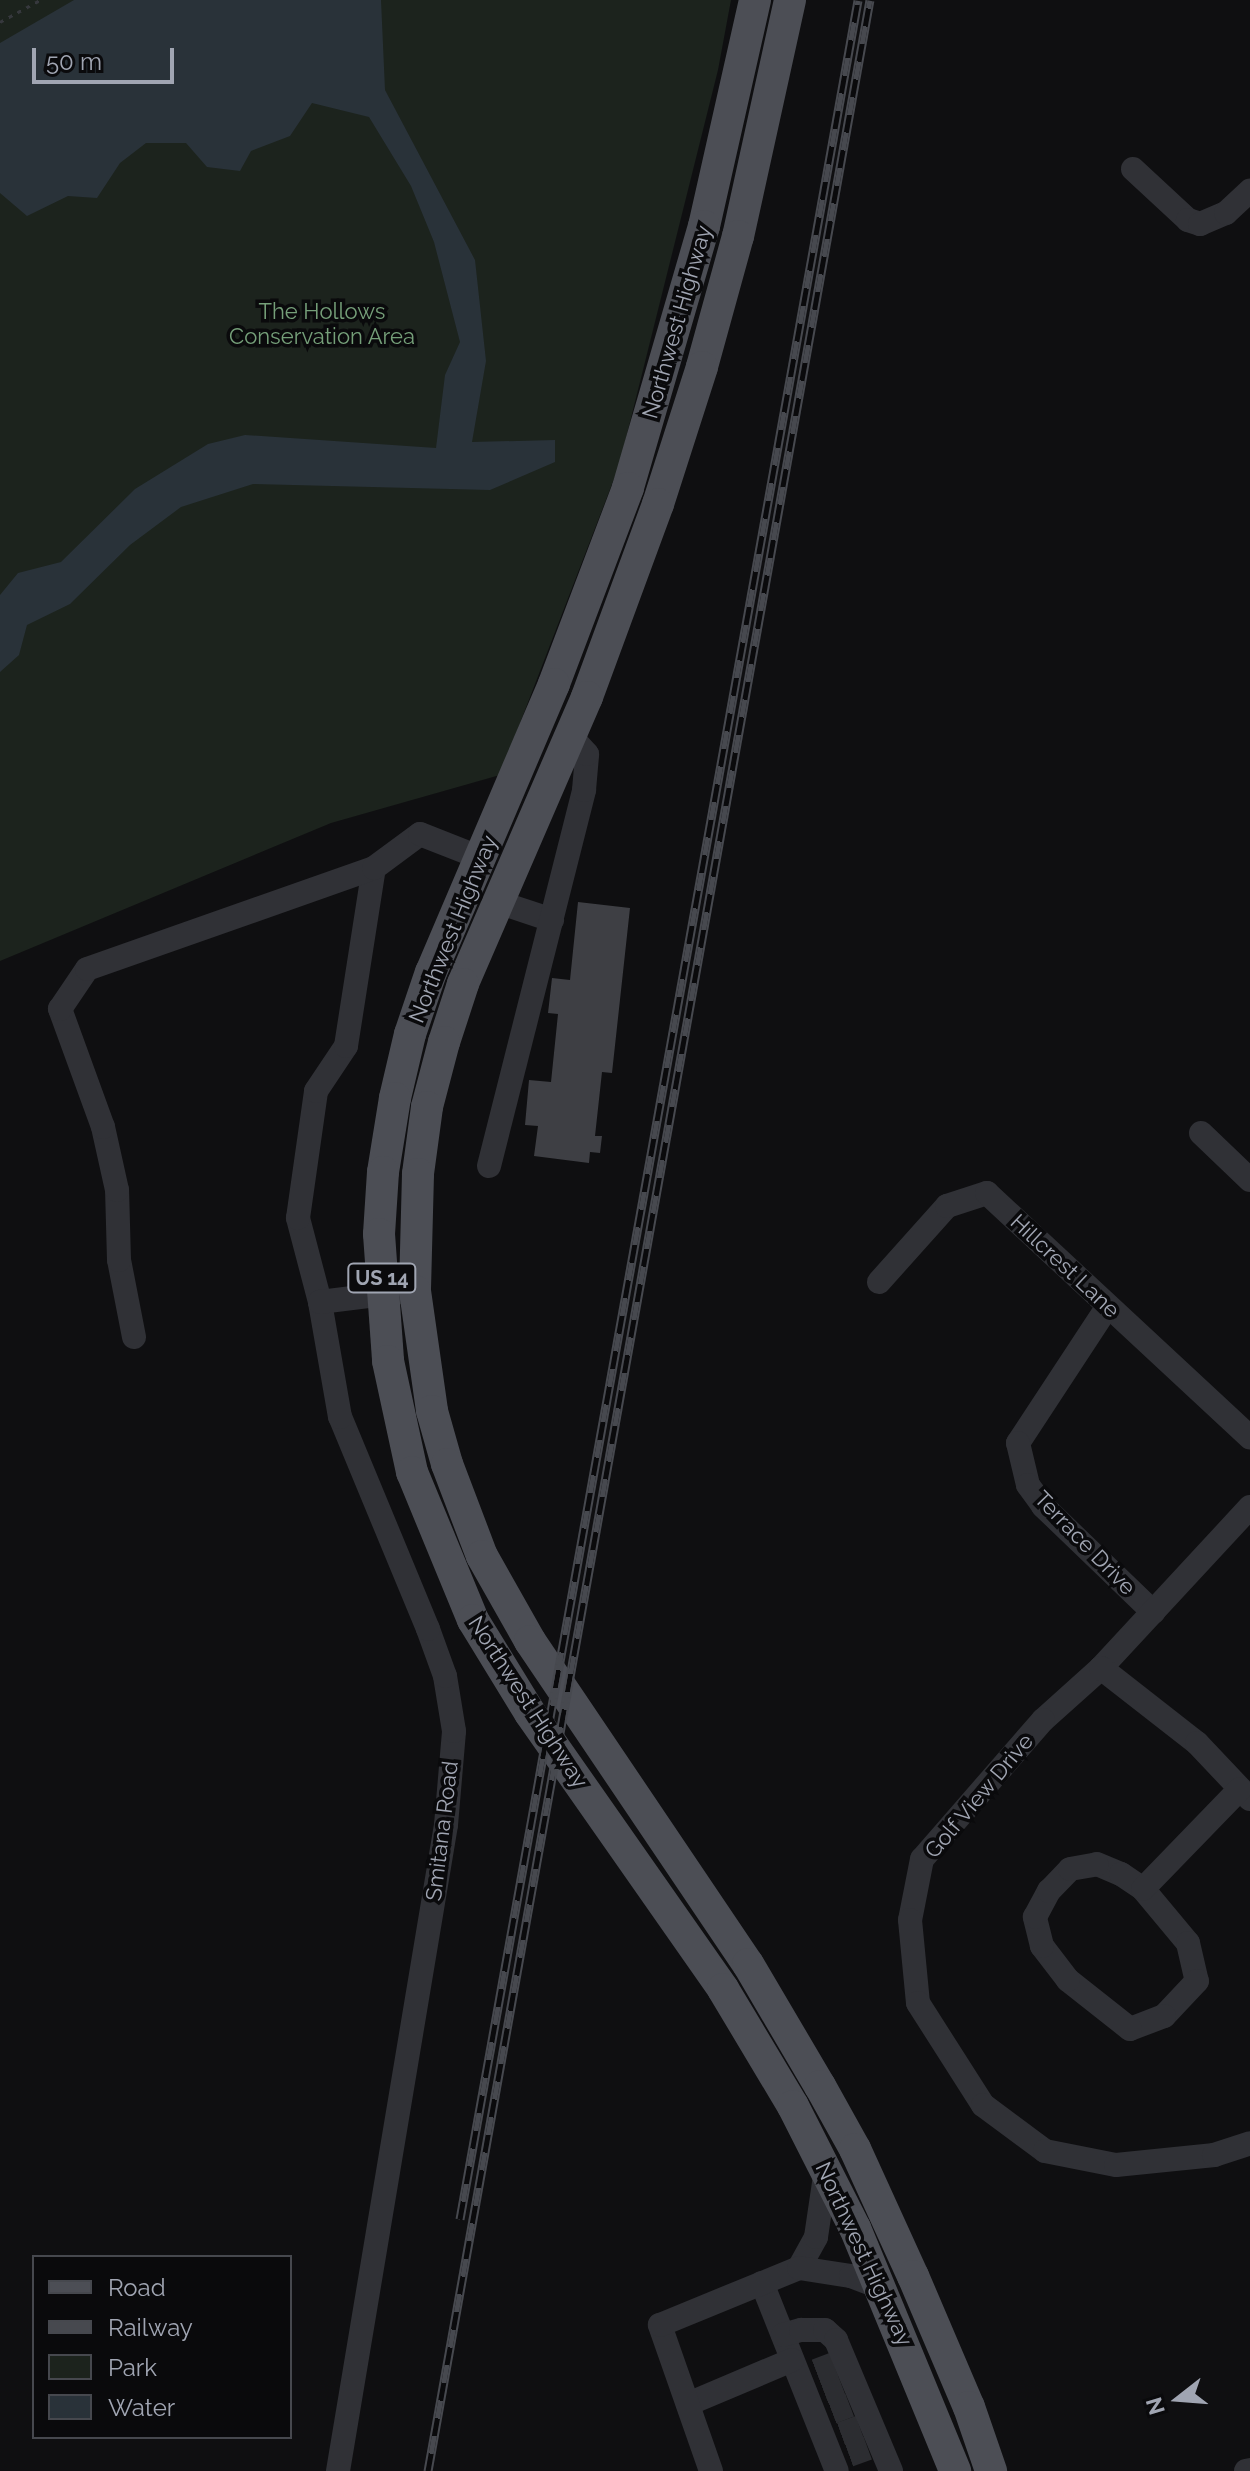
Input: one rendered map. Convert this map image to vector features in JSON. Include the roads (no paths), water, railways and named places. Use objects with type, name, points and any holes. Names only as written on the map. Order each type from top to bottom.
[{"type":"main road","name":"Northwest Highway","points":[[755,0],[704,226],[628,488],[544,711],[431,972],[410,1034],[395,1098],[383,1172],[379,1234],[382,1293],[388,1361],[412,1472],[473,1620],[530,1713],[723,1989],[826,2169],[882,2288],[955,2471]]},
{"type":"main road","name":"Northwest Highway","points":[[790,0],[754,169],[702,367],[633,579],[571,736],[463,984],[427,1107],[418,1174],[415,1291],[432,1411],[447,1464],[482,1556],[530,1641],[748,1964],[820,2086],[855,2149],[925,2303],[991,2471]]},
{"type":"street","points":[[1133,169],[1188,220],[1200,224],[1226,213],[1250,191]]},
{"type":"street","points":[[489,1166],[587,772],[587,754],[571,736]]},
{"type":"street","points":[[134,1337],[119,1260],[117,1190],[103,1127],[60,1009],[87,969],[374,868],[420,834],[481,858]]},
{"type":"street","name":"Smitana Road","points":[[338,2471],[446,1825],[454,1731],[445,1676],[428,1629],[340,1417],[320,1302],[298,1218],[316,1091],[346,1046],[374,868]]},
{"type":"street","points":[[498,902],[552,920]]},
{"type":"street","points":[[1201,1133],[1250,1180]]},
{"type":"street","name":"Hillcrest Lane","points":[[879,1282],[947,1206],[987,1193],[1250,1437]]},
{"type":"street","points":[[320,1302],[415,1291]]},
{"type":"street","name":"Terrace Drive","points":[[1108,1306],[1018,1443],[1028,1485],[1043,1506],[1153,1612]]},
{"type":"street","name":"Golf View Drive","points":[[1250,1507],[1101,1668],[1043,1720],[922,1859],[910,1920],[918,2003],[983,2105],[1045,2151],[1116,2165],[1214,2155],[1250,2143]]},
{"type":"street","points":[[1101,1668],[1197,1743],[1245,1794],[1143,1889]]},
{"type":"street","points":[[1097,1864],[1121,1874],[1143,1889],[1188,1943],[1197,1981],[1164,2016],[1130,2029],[1068,1980],[1042,1946],[1035,1917],[1049,1891],[1070,1869],[1097,1864]]},
{"type":"street","points":[[799,2268],[816,2237],[826,2169]]},
{"type":"street","points":[[711,2471],[660,2325],[799,2268],[851,2276],[882,2288]]},
{"type":"street","points":[[762,2283],[783,2335],[838,2410],[891,2471]]},
{"type":"street","points":[[783,2335],[801,2330],[825,2330],[836,2340],[838,2410]]},
{"type":"street","points":[[688,2404],[838,2410]]},
{"type":"water","points":[[74,0],[381,0],[385,90],[475,260],[486,361],[472,442],[555,440],[555,462],[490,490],[253,484],[181,507],[130,545],[70,604],[27,625],[19,655],[0,672],[0,595],[18,573],[61,562],[135,489],[208,444],[245,435],[436,448],[445,375],[460,342],[434,242],[411,186],[369,117],[312,103],[290,136],[251,151],[240,171],[207,167],[186,143],[146,143],[120,163],[97,198],[68,196],[27,216],[0,193],[0,43]]},
{"type":"tunnel","points":[[816,2371],[834,2364]]},
{"type":"tunnel","points":[[824,2392],[842,2385]]},
{"type":"tunnel","points":[[832,2412],[850,2405]]},
{"type":"tunnel","points":[[841,2434],[860,2427]]},
{"type":"tunnel","points":[[849,2455],[868,2448]]},
{"type":"railway","points":[[460,2219],[858,0]]},
{"type":"railway","points":[[428,2471],[870,0]]},
{"type":"park label","name":"The Hollows Conservation Area","points":[[322,324]]}]
